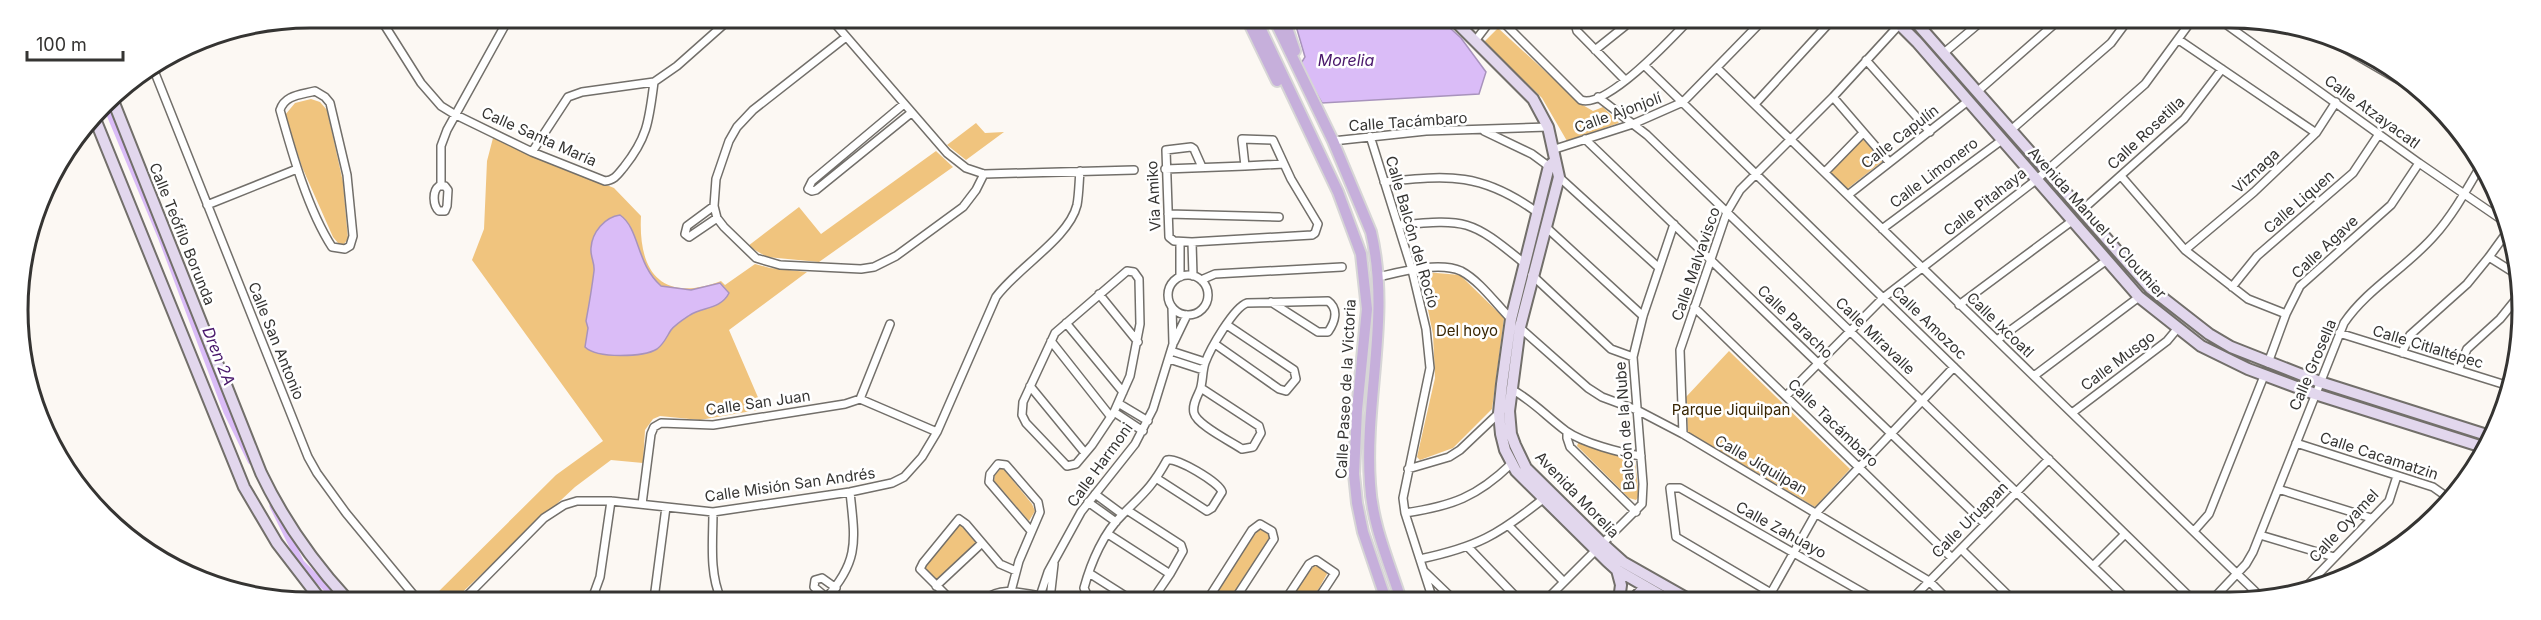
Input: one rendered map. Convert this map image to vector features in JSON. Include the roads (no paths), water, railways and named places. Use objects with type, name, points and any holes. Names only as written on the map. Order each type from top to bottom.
[{"type":"main road","points":[[1251,28],[1307,138],[1338,192]]},
{"type":"main road","name":"Calle Paseo de la Victoria","points":[[1260,28],[1338,192],[1357,239],[1367,296],[1354,453],[1357,503],[1363,532],[1383,592]]},
{"type":"main road","name":"Calle Paseo de la Victoria","points":[[1278,28],[1333,141],[1371,232],[1378,277],[1380,320],[1370,485],[1375,519],[1398,592]]},
{"type":"main road","points":[[1287,28],[1294,48],[1297,69]]},
{"type":"main road","name":"Avenida Morelia","points":[[1461,28],[1533,99],[1548,127],[1553,159],[1559,177],[1532,275],[1515,323],[1509,411],[1511,434],[1526,468],[1600,547],[1617,570],[1655,592]]},
{"type":"main road","name":"Avenida Manuel J. Clouthier","points":[[1902,28],[2139,297],[2177,329],[2226,360],[2264,376],[2478,445]]},
{"type":"main road","name":"Avenida Manuel J. Clouthier","points":[[1922,28],[2081,211],[2163,300],[2231,347],[2268,363],[2483,434]]},
{"type":"main road","name":"Calle Teófilo Borunda","points":[[114,108],[227,416],[250,499],[278,543],[315,592]]},
{"type":"main road","name":"Calle Teófilo Borunda","points":[[98,125],[227,416],[283,515],[341,592]]},
{"type":"main road","name":"Avenida Morelia","points":[[1553,159],[1524,263],[1499,413],[1501,434],[1511,464],[1543,499],[1600,547],[1676,592]]},
{"type":"main road","points":[[1617,570],[1621,585],[1620,592]]},
{"type":"main road","points":[[1631,592],[1642,585]]},
{"type":"main road","points":[[1638,592],[1642,585]]},
{"type":"street","name":"Calle Santa María","points":[[386,28],[421,83],[441,106],[532,152],[605,181],[615,178],[637,151],[644,138],[654,82]]},
{"type":"street","points":[[441,186],[441,146],[454,114],[503,28]]},
{"type":"street","points":[[532,152],[568,98],[582,92],[654,82],[677,66],[720,28]]},
{"type":"street","points":[[838,28],[955,161],[984,174],[1134,170]]},
{"type":"street","points":[[1475,41],[1485,28]]},
{"type":"street","points":[[1516,28],[1581,100],[1589,101],[1599,97],[1645,66],[1681,28]]},
{"type":"street","points":[[1576,28],[1625,80]]},
{"type":"street","points":[[1595,50],[1622,28]]},
{"type":"street","name":"Calle Ajonjolí","points":[[1553,159],[1585,139],[1633,124],[1683,102],[1755,28]]},
{"type":"street","points":[[1755,104],[1825,28]]},
{"type":"street","name":"Calle Malvavisco","points":[[1683,434],[1680,350],[1726,212],[1740,190],[1833,97],[1892,28]]},
{"type":"street","points":[[1945,52],[1974,28]]},
{"type":"street","points":[[1978,91],[2050,28]]},
{"type":"street","points":[[2011,130],[2111,43],[2122,28]]},
{"type":"street","name":"Calle Pitahaya","points":[[1786,396],[1883,298],[2036,180],[2145,84],[2187,28]]},
{"type":"street","name":"Calle Atzayacatl","points":[[2230,28],[2497,217]]},
{"type":"street","points":[[846,37],[753,110],[737,127],[729,141],[716,179],[714,206],[717,218],[747,251],[766,263],[861,269],[886,262],[963,207],[976,190],[984,174]]},
{"type":"street","points":[[2179,40],[2316,133]]},
{"type":"street","points":[[1866,60],[1930,132]]},
{"type":"street","name":"Calle Amozoc","points":[[1645,66],[2185,592]]},
{"type":"street","name":"Calle Ixcoatl","points":[[1717,68],[2254,590]]},
{"type":"street","name":"Calle Rosetilla","points":[[2081,211],[2184,120],[2222,69]]},
{"type":"street","name":"Calle San Antonio","points":[[156,75],[316,473],[411,592]]},
{"type":"street","points":[[315,91],[330,103],[343,156],[353,228],[350,246],[345,249],[332,247],[297,170],[280,111],[289,98],[315,91]]},
{"type":"street","name":"Calle Miravalle","points":[[1599,97],[1633,124],[1726,212],[2120,592]]},
{"type":"street","points":[[1833,97],[1889,162]]},
{"type":"street","name":"Calle Capulín","points":[[1848,195],[1968,101]]},
{"type":"street","name":"Viznaga","points":[[2185,250],[2254,192],[2316,133],[2336,102]]},
{"type":"street","points":[[904,104],[809,184],[810,191],[816,190],[911,113]]},
{"type":"street","name":"Calle Tacámbaro","points":[[1333,141],[1426,131],[1484,131],[1548,127]]},
{"type":"street","name":"Calle Tacámbaro","points":[[1484,131],[1523,149],[1553,159]]},
{"type":"street","points":[[1825,172],[1863,133]]},
{"type":"street","name":"Calle Liquen","points":[[2232,287],[2257,256],[2353,172],[2379,134]]},
{"type":"street","name":"Calle Balcón del Rocío","points":[[1370,136],[1412,270],[1426,328],[1430,368],[1403,498],[1405,513],[1424,570]]},
{"type":"street","points":[[1180,277],[1180,243],[1312,235],[1315,232],[1318,224],[1273,140],[1242,139],[1245,166]]},
{"type":"street","name":"Calle Paracho","points":[[1585,139],[1985,524]]},
{"type":"street","name":"Calle Limonero","points":[[1882,229],[2002,140]]},
{"type":"street","name":"Via Amiko","points":[[1180,243],[1172,239],[1168,214],[1166,150],[1191,147],[1202,167]]},
{"type":"street","points":[[845,153],[852,161]]},
{"type":"street","name":"Calle Agave","points":[[2268,363],[2286,314],[2307,278],[2391,205],[2419,163]]},
{"type":"street","points":[[1165,169],[1284,164]]},
{"type":"street","points":[[207,205],[297,170]]},
{"type":"street","name":"Calle Misión San Andrés","points":[[471,592],[554,510],[577,501],[611,501],[713,512],[850,492],[892,483],[904,477],[922,457],[937,432],[996,297],[1005,284],[1063,230],[1072,217],[1077,205],[1080,171]]},
{"type":"street","name":"Calle Grosella","points":[[2220,592],[2250,559],[2339,333],[2350,313],[2434,236],[2477,173]]},
{"type":"street","points":[[2121,176],[2185,250],[2248,299],[2286,314]]},
{"type":"street","points":[[1384,182],[1459,177],[1502,190],[1538,213]]},
{"type":"street","points":[[1559,177],[1658,267]]},
{"type":"street","points":[[714,206],[687,226],[685,234],[689,237],[694,235],[717,218]]},
{"type":"street","points":[[1168,214],[1279,217]]},
{"type":"street","points":[[1398,225],[1444,221],[1473,226],[1488,234],[1524,263]]},
{"type":"street","points":[[1959,305],[2072,221]]},
{"type":"street","name":"Balcón de la Nube","points":[[1554,592],[1635,512],[1643,499],[1633,357],[1642,316],[1674,224]]},
{"type":"street","points":[[1546,227],[1642,316]]},
{"type":"street","points":[[2402,353],[2410,335],[2467,284],[2503,236]]},
{"type":"street","points":[[1192,243],[1193,276]]},
{"type":"street","points":[[2489,257],[2509,270]]},
{"type":"street","points":[[1997,340],[2107,260]]},
{"type":"street","points":[[1201,280],[1215,274],[1342,267]]},
{"type":"street","name":"Calle Jiquilpan","points":[[1378,277],[1412,270],[1452,269],[1462,272],[1476,282],[1515,323],[1588,388],[1602,397],[1637,410],[1683,434],[1929,581],[1940,592]]},
{"type":"street","points":[[1127,271],[1137,274],[1140,324],[1138,342],[1123,392],[1112,415],[1085,453],[1073,466],[1067,466],[1029,427],[1021,409],[1029,386],[1055,333],[1099,294],[1127,271]]},
{"type":"street","points":[[1532,275],[1611,349],[1633,357]]},
{"type":"street","points":[[1193,276],[1201,280],[1206,287],[1207,300],[1200,311],[1187,315],[1179,313],[1168,299],[1169,290],[1173,282],[1180,277],[1193,276]]},
{"type":"street","points":[[1099,294],[1138,342]]},
{"type":"street","points":[[2034,376],[2139,297]]},
{"type":"street","points":[[1201,388],[1259,426],[1261,433],[1253,447],[1242,448],[1198,420],[1193,410],[1201,388],[1204,366],[1215,344],[1243,304],[1271,302],[1328,300],[1335,309],[1333,322],[1328,332],[1318,332],[1271,302]]},
{"type":"street","points":[[2458,370],[2467,349],[2500,319],[2512,304]]},
{"type":"street","name":"Calle Harmoni","points":[[1171,352],[1172,307]]},
{"type":"street","name":"Calle Tacámbaro","points":[[1694,308],[1952,558]]},
{"type":"street","name":"Calle Harmoni","points":[[1041,592],[1048,572],[1069,532],[1088,502],[1111,476],[1143,431],[1171,352],[1187,315]]},
{"type":"street","points":[[1066,323],[1123,392]]},
{"type":"street","points":[[890,324],[860,399],[937,432]]},
{"type":"street","points":[[1215,344],[1279,390],[1286,391],[1296,379],[1294,370],[1227,325]]},
{"type":"street","name":"Calle Musgo","points":[[2072,413],[2167,341],[2177,329]]},
{"type":"street","name":"Calle Citlaltépec","points":[[2339,333],[2503,384]]},
{"type":"street","points":[[1051,341],[1112,415],[1143,431]]},
{"type":"street","points":[[1171,352],[1204,366]]},
{"type":"street","points":[[1771,592],[1816,513],[1954,367]]},
{"type":"street","points":[[2194,531],[2209,514],[2264,376]]},
{"type":"street","points":[[1029,386],[1085,453]]},
{"type":"street","points":[[1511,389],[1528,398],[1567,432],[1613,449],[1641,456]]},
{"type":"street","name":"Calle San Juan","points":[[642,504],[651,434],[656,424],[713,425],[845,404],[860,399]]},
{"type":"street","points":[[1118,404],[1148,421]]},
{"type":"street","points":[[1408,469],[1449,457],[1460,450],[1499,413]]},
{"type":"street","points":[[1567,432],[1566,438],[1570,447],[1635,512]]},
{"type":"street","name":"Calle Cacamatzin","points":[[2296,443],[2437,488],[2444,494]]},
{"type":"street","points":[[1085,592],[1097,552],[1108,534],[1125,512],[1142,498],[1167,460],[1172,459],[1217,484],[1222,492],[1212,508],[1207,511],[1156,478]]},
{"type":"street","name":"Calle Uruapan","points":[[1919,592],[2049,459]]},
{"type":"street","points":[[1011,592],[1016,571],[1040,512],[1038,502],[1006,465],[998,464],[990,474],[989,482],[1031,531]]},
{"type":"street","points":[[1405,513],[1452,504],[1469,497],[1494,482],[1511,464]]},
{"type":"street","name":"Calle Oyamel","points":[[2313,579],[2389,501],[2397,476]]},
{"type":"street","name":"Calle Zahuayo","points":[[1771,592],[1676,537],[1669,493],[1673,486],[1793,551],[1862,592]]},
{"type":"street","points":[[2278,489],[2371,519]]},
{"type":"street","points":[[832,592],[847,569],[854,549],[850,492]]},
{"type":"street","points":[[1095,494],[1181,545],[1183,551],[1158,592]]},
{"type":"street","points":[[1420,559],[1468,548],[1509,526],[1543,499]]},
{"type":"street","points":[[595,592],[600,578],[611,501]]},
{"type":"street","points":[[1088,502],[1116,522]]},
{"type":"street","points":[[655,592],[666,507]]},
{"type":"street","points":[[713,512],[714,572],[718,592]]},
{"type":"street","points":[[942,592],[923,574],[921,567],[957,520],[964,521],[1000,564],[1016,571]]},
{"type":"street","points":[[1213,592],[1252,530],[1260,524],[1272,531],[1274,539],[1240,592]]},
{"type":"street","points":[[1509,526],[1564,582]]},
{"type":"street","points":[[1108,534],[1170,574]]},
{"type":"street","points":[[2093,566],[2125,534]]},
{"type":"street","points":[[2260,535],[2334,557]]},
{"type":"street","points":[[936,586],[982,543]]},
{"type":"street","points":[[1468,548],[1511,592]]},
{"type":"street","points":[[1961,549],[2005,592]]},
{"type":"street","points":[[1291,592],[1309,564],[1316,560],[1335,573],[1323,592]]},
{"type":"street","name":"Calle Harmoni","points":[[1051,592],[1054,564]]},
{"type":"street","points":[[1424,570],[1431,592]]},
{"type":"street","points":[[1424,570],[1446,592]]},
{"type":"street","points":[[1089,573],[1118,592]]},
{"type":"street","points":[[819,592],[814,587],[815,580],[822,578],[836,588]]},
{"type":"water","name":"Morelia","points":[[1297,28],[1450,28],[1461,38],[1486,72],[1479,94],[1322,103],[1300,65],[1305,57]]},
{"type":"water","points":[[620,215],[631,229],[647,268],[661,286],[691,290],[720,283],[729,293],[721,302],[695,312],[678,324],[657,349],[642,354],[599,354],[585,347],[588,328],[586,321],[594,271],[592,242],[604,222]]},
{"type":"waterway","name":"Dren 2A","points":[[109,113],[162,239],[227,412],[251,461]]},
{"type":"waterway","name":"Dren 2A","points":[[273,506],[301,563],[330,592]]},
{"type":"park label","name":"Del hoyo","points":[[1467,331]]},
{"type":"park label","name":"Parque Jiquilpan","points":[[1731,410]]}]
